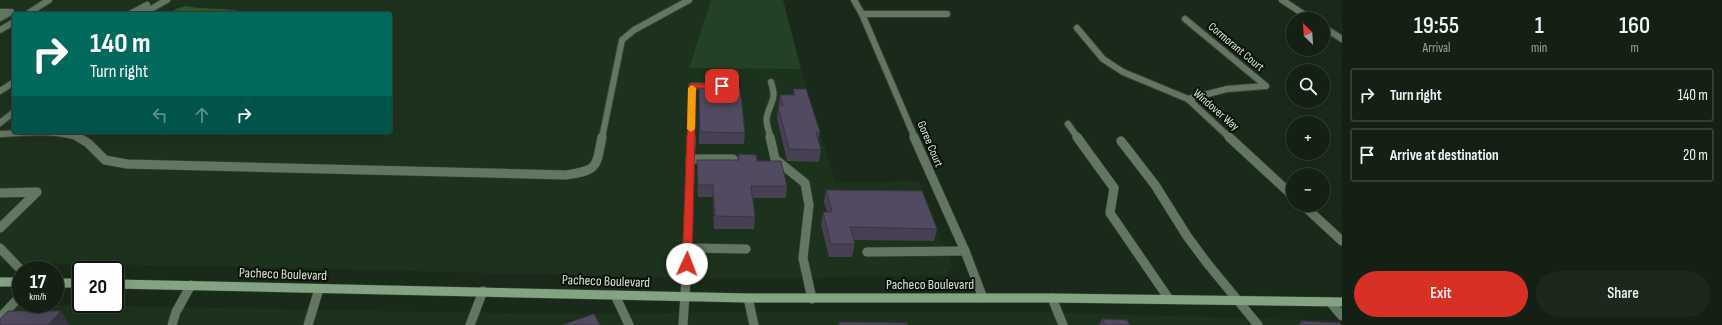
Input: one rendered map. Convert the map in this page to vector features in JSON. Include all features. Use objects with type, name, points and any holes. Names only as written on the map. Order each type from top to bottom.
[{"type":"main road","points":[[0,282],[12,282]]},
{"type":"main road","name":"Pacheco Boulevard","points":[[124,284],[812,299],[1052,298],[1342,302]]},
{"type":"street","points":[[29,12],[50,0]]},
{"type":"street","points":[[145,12],[167,0]]},
{"type":"street","points":[[58,134],[80,138],[90,144],[106,161],[127,164],[566,174],[588,172],[597,164],[622,40],[634,30],[687,0]]},
{"type":"street","name":"Goree Court","points":[[854,0],[862,14],[933,181],[965,251],[983,298]]},
{"type":"street","points":[[1282,0],[1300,12]]},
{"type":"street","points":[[148,10],[152,1]]},
{"type":"street","points":[[133,12],[152,1]]},
{"type":"street","points":[[0,12],[11,12],[0,18]]},
{"type":"street","points":[[862,14],[947,14]]},
{"type":"street","name":"Cormorant Court","points":[[1186,18],[1266,86],[1227,89],[1188,99]]},
{"type":"street","points":[[0,30],[12,23]]},
{"type":"street","name":"Windover Way","points":[[1077,28],[1103,59],[1123,72],[1188,99],[1286,190]]},
{"type":"street","points":[[1330,31],[1342,39]]},
{"type":"street","points":[[771,82],[775,92],[773,105],[766,117],[776,159],[805,183],[809,205],[803,258],[812,299]]},
{"type":"street","points":[[0,91],[12,83]]},
{"type":"street","points":[[682,325],[688,248],[692,86],[722,86]]},
{"type":"street","points":[[0,123],[12,114]]},
{"type":"street","points":[[1068,124],[1114,188],[1110,213],[1169,299]]},
{"type":"street","points":[[0,134],[12,134]]},
{"type":"street","points":[[1121,142],[1155,185],[1207,263],[1258,325]]},
{"type":"street","points":[[690,159],[733,159]]},
{"type":"street","points":[[0,193],[37,192],[0,228]]},
{"type":"street","points":[[1311,212],[1342,241]]},
{"type":"street","points":[[0,248],[12,261]]},
{"type":"street","points":[[688,248],[746,249]]},
{"type":"street","points":[[867,252],[965,251]]},
{"type":"street","points":[[172,325],[176,312],[191,285]]},
{"type":"street","points":[[308,325],[319,289]]},
{"type":"street","points":[[470,325],[483,291]]},
{"type":"street","points":[[615,294],[629,325]]},
{"type":"street","points":[[748,298],[754,325]]},
{"type":"street","points":[[1052,298],[1064,325]]},
{"type":"street","points":[[1330,302],[1342,316]]},
{"type":"street","points":[[0,318],[12,305]]},
{"type":"shaded area","points":[[0,0],[711,0],[689,68],[801,69],[835,182],[919,181],[953,267],[946,275],[801,278],[686,278],[124,265],[124,261],[72,261],[72,264],[64,264],[64,261],[12,261],[12,263],[0,263]]},
{"type":"shaded area","points":[[711,0],[783,0],[801,69],[689,68]]},
{"type":"shaded area","points":[[185,6],[245,12],[172,12]]},
{"type":"shaded area","points":[[64,305],[72,305],[72,313],[124,313],[124,306],[594,314],[734,312],[1032,312],[1342,321],[1342,325],[1,325],[12,311],[12,313],[64,313]]},
{"type":"building","points":[[699,87],[740,88],[745,133],[700,132]]},
{"type":"building","points":[[793,89],[806,89],[820,132],[816,132],[821,150],[789,149],[778,106],[783,106],[780,95],[795,95]]},
{"type":"building","points":[[739,154],[756,155],[757,161],[781,161],[787,186],[751,186],[755,217],[715,216],[713,185],[698,185],[697,160],[739,160]]},
{"type":"building","points":[[826,190],[922,191],[937,229],[850,227],[855,244],[831,244],[823,212],[832,212]]},
{"type":"building","points":[[8,311],[12,311],[12,313],[59,313],[48,325],[0,325],[0,319]]},
{"type":"building","points":[[594,314],[600,325],[562,325]]},
{"type":"building","points":[[1102,319],[1127,320],[1130,325],[1106,325]]},
{"type":"building","points":[[1301,321],[1340,323],[1342,325],[1305,325]]},
{"type":"building","points":[[839,322],[907,323],[908,325],[839,325]]},
{"type":"slow traffic","points":[[691,129],[692,88]]},
{"type":"route","points":[[687,264],[692,86],[722,86]]}]
